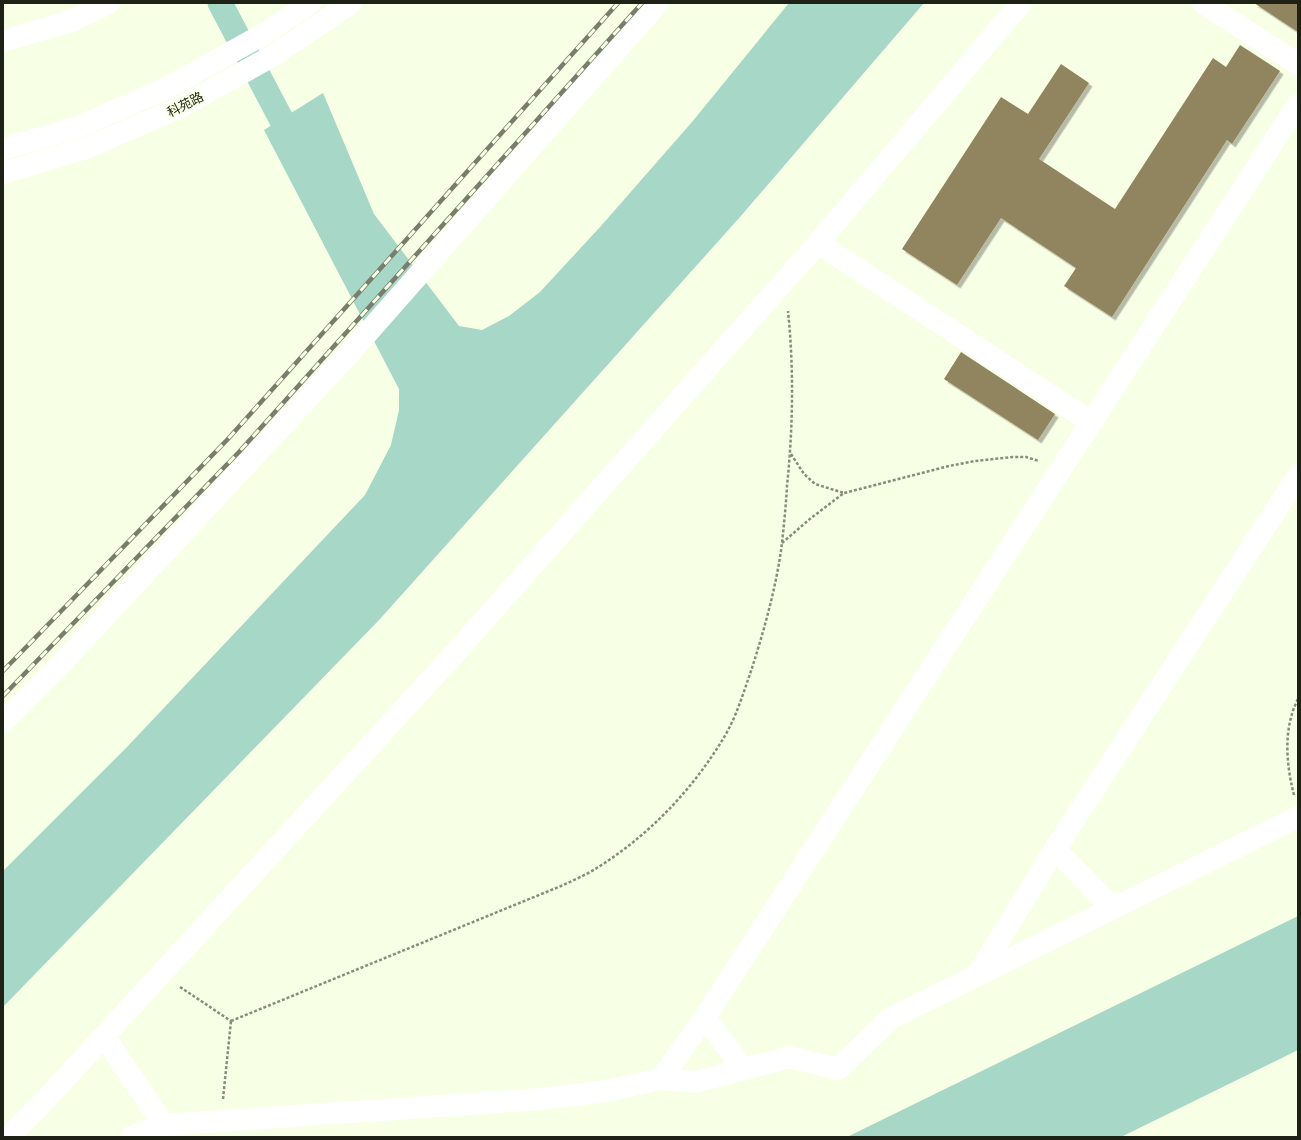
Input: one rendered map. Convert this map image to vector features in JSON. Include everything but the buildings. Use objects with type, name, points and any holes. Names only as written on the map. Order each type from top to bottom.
[{"type":"street","points":[[3,41],[71,21],[109,3]]},
{"type":"street","name":"科苑路","points":[[3,149],[78,127],[167,88],[264,34],[310,3]]},
{"type":"street","name":"科苑路","points":[[3,174],[86,148],[177,109],[276,54],[351,3]]},
{"type":"street","points":[[3,722],[58,667],[348,355],[658,3]]},
{"type":"street","points":[[9,1137],[104,1036],[456,652],[785,281],[1021,3]]},
{"type":"street","points":[[1203,3],[1298,64]]},
{"type":"street","points":[[661,1079],[705,1017],[1298,104]]},
{"type":"street","points":[[818,243],[1091,422]]},
{"type":"street","points":[[977,976],[1055,849],[1298,476]]},
{"type":"street","points":[[131,1137],[164,1125],[542,1099],[606,1092],[661,1079],[695,1082],[790,1057],[838,1069],[890,1018],[1113,908],[1296,806]]},
{"type":"street","points":[[1055,849],[1113,908]]},
{"type":"street","points":[[705,1017],[744,1070]]},
{"type":"street","points":[[104,1036],[164,1125]]},
{"type":"path","points":[[231,1021],[561,886],[599,867],[633,842],[666,813],[698,776],[724,738],[741,701],[758,651],[782,544],[791,454],[793,388],[791,335],[785,281]]},
{"type":"path","points":[[791,454],[804,474],[815,484],[844,493]]},
{"type":"path","points":[[782,544],[811,518],[844,493],[949,466],[975,461],[1013,457],[1036,459],[1059,472]]},
{"type":"path","points":[[1296,806],[1290,782],[1287,752],[1289,728],[1298,699]]},
{"type":"path","points":[[161,974],[231,1021]]},
{"type":"path","points":[[220,1121],[231,1021]]},
{"type":"water","points":[[789,3],[924,3],[740,217],[380,619],[3,1007],[3,871],[127,747],[365,495],[391,445],[399,410],[399,389],[264,130],[323,93],[374,214],[459,326],[482,330],[509,316],[540,292],[601,226],[692,122]]},
{"type":"water","points":[[1298,916],[1298,1050],[1121,1137],[847,1137]]},
{"type":"waterway","points":[[220,3],[297,149]]},
{"type":"railway","points":[[3,671],[227,440],[618,3]]},
{"type":"railway","points":[[3,696],[239,452],[642,3]]}]
